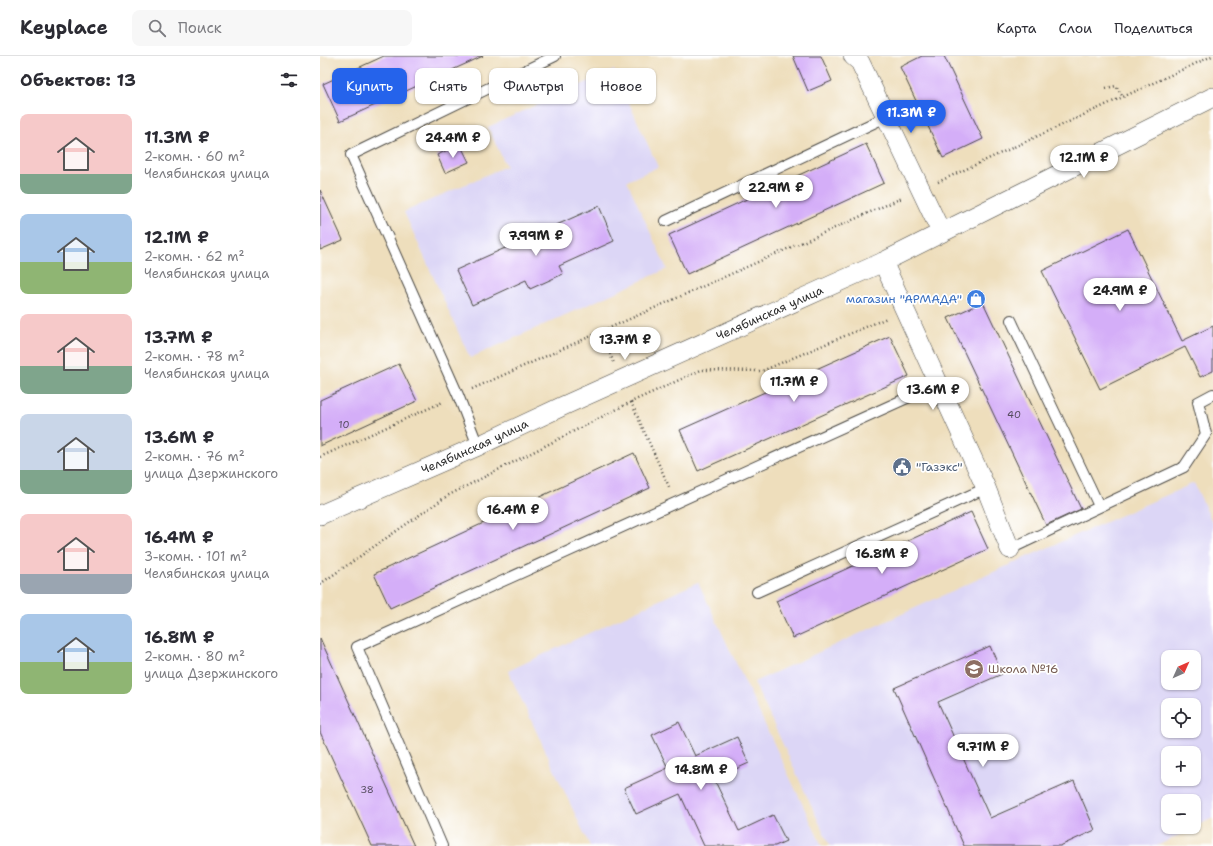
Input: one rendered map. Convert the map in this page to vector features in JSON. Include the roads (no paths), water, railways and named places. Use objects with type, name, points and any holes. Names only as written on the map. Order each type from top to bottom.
[{"type":"street","points":[[853,56],[860,62],[941,232]]},
{"type":"street","name":"Челябинская улица","points":[[320,515],[478,446],[883,262],[1213,97]]},
{"type":"street","points":[[883,262],[986,488],[1010,549]]},
{"type":"lane","points":[[478,446],[458,395],[351,156],[555,56]]},
{"type":"lane","points":[[666,221],[886,117]]},
{"type":"lane","points":[[1011,320],[1099,506]]},
{"type":"lane","points":[[442,846],[357,647],[938,384]]},
{"type":"lane","points":[[1010,549],[1184,467],[1206,434],[1198,402],[1213,394]]},
{"type":"lane","points":[[757,592],[986,488]]},
{"type":"place","name":"магазин \"АРМАДА\"","points":[[976,299]]},
{"type":"place","name":"\"Газэкс\"","points":[[902,467]]},
{"type":"place","name":"Школа №16","points":[[974,669]]}]
